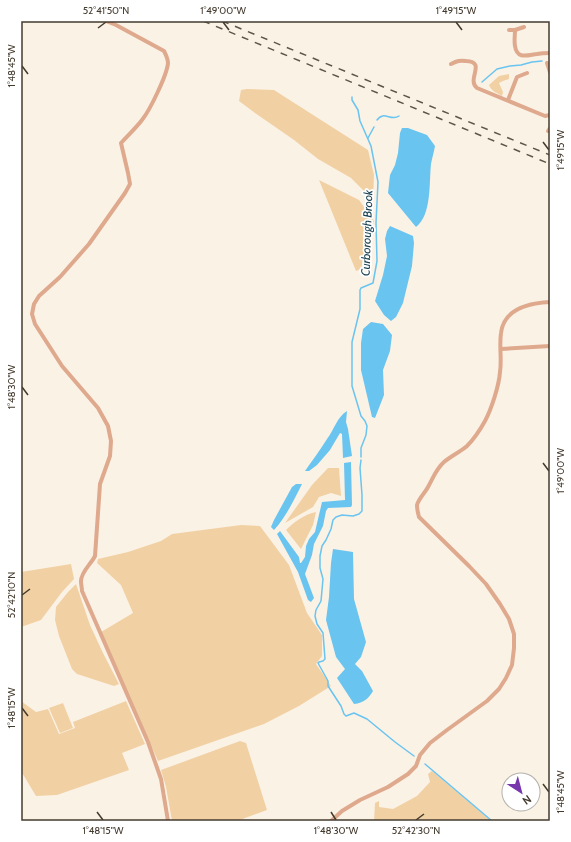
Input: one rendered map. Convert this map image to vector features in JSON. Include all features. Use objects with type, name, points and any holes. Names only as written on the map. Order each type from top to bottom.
[{"type":"street","points":[[106,21],[164,52],[167,56],[168,63],[166,71],[151,105],[142,119],[121,143],[130,184],[89,244],[60,277],[39,296],[34,304],[32,314],[35,324],[62,366],[98,408],[108,426],[111,441],[110,456],[100,484],[95,556],[82,576],[82,591],[148,742],[161,779],[168,821]]},
{"type":"street","points":[[509,30],[524,27]]},
{"type":"street","points":[[515,30],[515,46],[521,56],[550,53]]},
{"type":"street","points":[[451,64],[459,60],[472,61],[477,68],[473,80],[474,85],[477,88],[545,116],[550,115]]},
{"type":"street","points":[[547,63],[550,72]]},
{"type":"street","points":[[508,100],[518,77],[527,74]]},
{"type":"street","points":[[331,821],[342,811],[360,800],[388,787],[408,774],[416,766],[420,755],[430,743],[487,701],[499,689],[512,665],[514,634],[509,619],[486,584],[419,517],[417,504],[428,488],[436,470],[444,462],[466,447],[476,435],[492,407],[500,375],[501,334],[502,327],[505,322],[518,308],[541,302],[550,302]]},
{"type":"street","points":[[501,349],[550,346]]},
{"type":"shaded area","points":[[509,74],[509,79],[499,83],[503,92],[502,96],[491,89],[489,85],[499,76]]},
{"type":"shaded area","points":[[241,90],[274,90],[368,150],[374,175],[373,202],[351,178],[318,159],[239,101]]},
{"type":"shaded area","points":[[319,180],[359,200],[374,221],[361,269],[356,271]]},
{"type":"shaded area","points":[[328,468],[339,468],[341,496],[331,493],[319,497],[313,507],[285,523],[312,485]]},
{"type":"shaded area","points":[[316,512],[313,525],[301,549],[286,530],[300,519]]},
{"type":"shaded area","points":[[241,525],[260,526],[289,565],[307,613],[322,635],[322,656],[316,664],[331,686],[299,706],[264,724],[158,761],[101,632],[133,613],[121,585],[97,563],[98,559],[128,552],[161,541],[172,534]]},
{"type":"shaded area","points":[[71,564],[74,579],[41,620],[21,627],[21,572]]},
{"type":"shaded area","points":[[76,584],[90,625],[119,684],[114,686],[77,674],[72,669],[59,636],[55,620],[56,607]]},
{"type":"shaded area","points":[[21,701],[36,712],[48,709],[59,734],[75,728],[73,722],[126,701],[145,744],[122,753],[129,770],[57,795],[36,796],[21,771]]},
{"type":"shaded area","points":[[63,703],[73,728],[60,733],[49,708]]},
{"type":"shaded area","points":[[240,741],[246,743],[267,810],[237,821],[172,821],[166,787],[161,770]]},
{"type":"shaded area","points":[[432,771],[491,821],[374,821],[375,803],[379,801],[379,807],[393,809],[417,796],[430,782],[428,774]]},
{"type":"water","points":[[402,128],[408,128],[427,135],[435,146],[431,164],[430,189],[427,207],[425,215],[416,227],[388,193],[390,175],[395,165]]},
{"type":"water","points":[[390,226],[413,236],[414,243],[412,266],[403,303],[396,317],[391,321],[384,315],[375,301],[387,256],[385,239]]},
{"type":"water","points":[[371,322],[383,324],[392,335],[390,351],[383,370],[384,395],[375,418],[372,417],[361,370],[361,343],[363,329]]},
{"type":"water","points":[[347,411],[346,422],[352,456],[343,458],[342,434],[340,433],[330,450],[317,465],[309,471],[305,471],[338,420]]},
{"type":"water","points":[[351,462],[352,505],[351,507],[328,508],[323,526],[314,544],[312,555],[305,574],[314,598],[311,602],[308,600],[298,572],[277,534],[280,531],[299,557],[301,563],[305,557],[306,546],[309,539],[315,532],[322,502],[345,500],[344,463]]},
{"type":"water","points":[[296,484],[302,484],[286,514],[274,530],[271,527],[274,520],[292,487]]},
{"type":"water","points":[[333,549],[353,552],[354,599],[366,642],[361,657],[355,664],[362,671],[373,691],[366,700],[361,703],[354,704],[337,678],[345,669],[336,657],[326,620]]},
{"type":"waterway","points":[[482,82],[497,69],[542,61]]},
{"type":"waterway","name":"Curborough Brook","points":[[352,97],[352,100],[358,110],[360,121],[371,146],[378,182],[376,223],[377,261],[373,283],[361,288],[360,290],[360,309],[352,342],[352,386],[361,416],[367,426],[366,435],[361,448],[361,457]]},
{"type":"waterway","points":[[377,120],[382,116],[393,118],[399,116]]},
{"type":"waterway","points":[[368,138],[374,127]]},
{"type":"waterway","name":"Curborough Brook","points":[[361,460],[362,511],[353,516],[342,515],[336,517],[333,520],[331,529],[322,546],[320,556],[320,568],[323,579],[321,601],[316,610],[315,616],[317,624],[323,633],[325,659],[318,663],[328,681],[328,686],[346,716],[354,713],[367,719],[414,756]]},
{"type":"waterway","name":"Curborough Brook","points":[[425,764],[492,821]]},
{"type":"railway","points":[[203,21],[550,164]]},
{"type":"railway","points":[[222,21],[550,155]]}]
